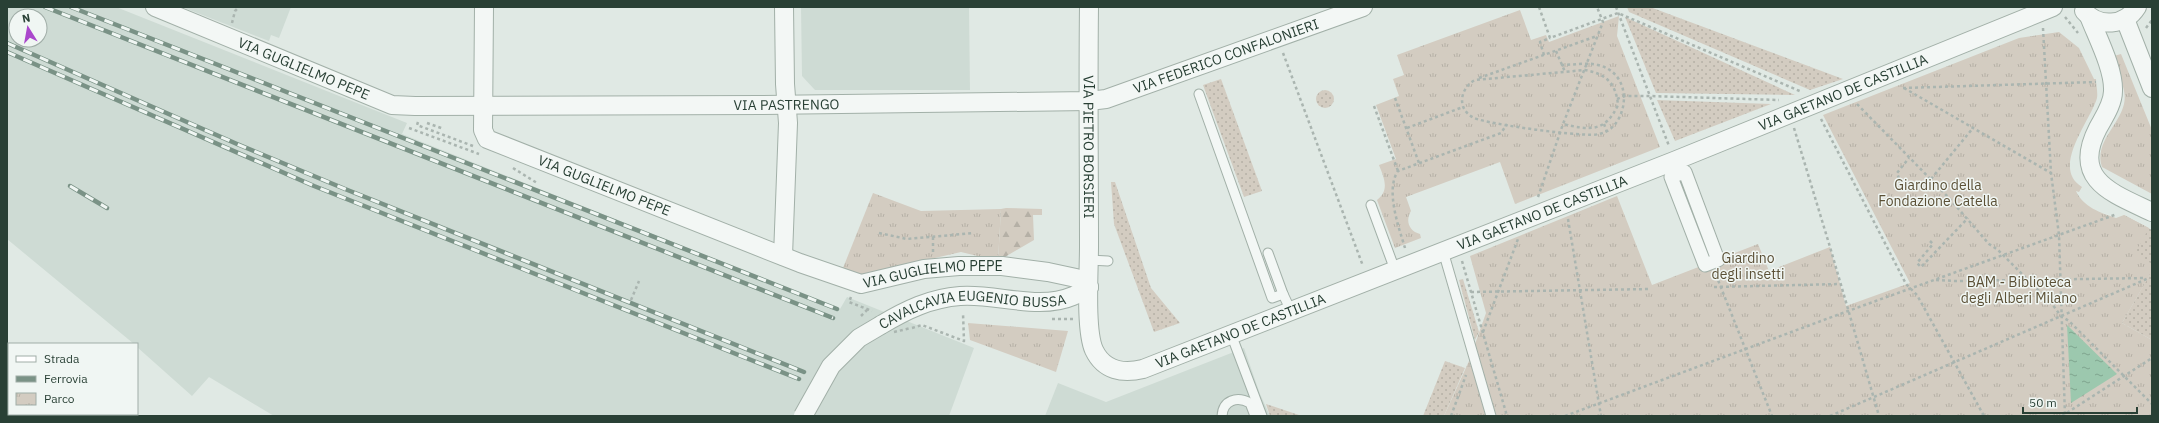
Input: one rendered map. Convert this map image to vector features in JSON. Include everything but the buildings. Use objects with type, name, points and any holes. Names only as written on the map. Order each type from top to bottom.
[{"type":"street","name":"VIA GUGLIELMO PEPE","points":[[155,7],[392,105],[484,105],[483,130],[487,139],[783,256],[861,284],[924,269],[966,266],[1002,266],[1048,272],[1076,278],[1089,287]]},
{"type":"street","points":[[484,7],[484,105]]},
{"type":"street","points":[[783,256],[788,123],[786,104],[784,7]]},
{"type":"street","name":"VIA PIETRO BORSIERI","points":[[1088,7],[1089,287]]},
{"type":"street","name":"VIA FEDERICO CONFALONIERI","points":[[1089,101],[1106,99],[1363,7]]},
{"type":"street","name":"VIA GAETANO DE CASTILLIA","points":[[1089,287],[1091,338],[1094,350],[1106,364],[1117,371],[1124,372],[1143,369],[1544,212],[2053,7]]},
{"type":"street","points":[[2085,11],[2095,20],[2106,23],[2131,13],[2152,88]]},
{"type":"street","points":[[2085,11],[2104,56],[2113,90],[2109,108],[2090,144],[2089,159],[2091,168],[2094,176],[2103,186],[2152,212]]},
{"type":"street","name":"VIA PASTRENGO","points":[[484,105],[1089,101]]},
{"type":"street","points":[[1685,172],[1718,260],[1711,262],[1705,265],[1671,177],[1685,172]]},
{"type":"street","name":"CAVALCAVIA EUGENIO BUSSA","points":[[803,416],[832,366],[859,338],[917,305],[960,296],[985,296],[1048,301],[1072,297],[1089,287]]},
{"type":"lane","points":[[1199,94],[1272,298],[1283,294]]},
{"type":"lane","points":[[1370,205],[1395,270]]},
{"type":"lane","points":[[1442,251],[1490,416]]},
{"type":"lane","points":[[1268,253],[1291,311]]},
{"type":"lane","points":[[1089,260],[1108,261]]},
{"type":"lane","points":[[1231,334],[1262,416]]},
{"type":"lane","points":[[1222,416],[1226,405],[1240,399],[1250,403],[1255,416]]},
{"type":"path","points":[[232,27],[234,14],[239,7]]},
{"type":"path","points":[[1539,7],[1550,38]]},
{"type":"path","points":[[1544,212],[1538,195],[1563,124],[1603,22],[1597,7]]},
{"type":"path","points":[[1616,7],[1669,146]]},
{"type":"path","points":[[1544,55],[1540,42],[1618,14],[1804,92]]},
{"type":"path","points":[[2043,28],[2051,173],[2059,235],[2064,415]]},
{"type":"path","points":[[1561,65],[1588,63],[1604,67],[1619,78],[1625,96],[1620,116],[1607,132],[1591,136],[1560,133],[1507,124],[1475,118],[1463,107],[1461,96],[1464,89],[1475,80],[1598,36]]},
{"type":"path","points":[[1282,51],[1368,280]]},
{"type":"path","points":[[1556,51],[1565,72]]},
{"type":"path","points":[[1475,80],[1585,70],[1601,74],[1608,78],[1612,84],[1618,105],[1613,114],[1604,124],[1593,128],[1563,124]]},
{"type":"path","points":[[1903,88],[2099,82]]},
{"type":"path","points":[[1899,85],[2051,173]]},
{"type":"path","points":[[1617,99],[1625,96],[1650,96],[1777,99],[1784,102]]},
{"type":"path","points":[[1396,98],[1419,163]]},
{"type":"path","points":[[1852,100],[1931,179],[1968,218],[1989,244],[2003,255],[2052,304],[2061,316],[2069,321],[2152,404]]},
{"type":"path","points":[[1374,106],[1398,171]]},
{"type":"path","points":[[1407,128],[1463,107]]},
{"type":"path","points":[[1820,116],[1903,279],[1909,289],[1916,295],[1984,416]]},
{"type":"path","points":[[427,123],[444,129]]},
{"type":"path","points":[[1405,248],[1396,218],[1393,200],[1393,181],[1398,171],[1501,133],[1507,124]]},
{"type":"path","points":[[1604,124],[1607,132]]},
{"type":"path","points":[[1792,124],[1879,416]]},
{"type":"path","points":[[417,125],[476,147]]},
{"type":"path","points":[[409,128],[479,154]]},
{"type":"path","points":[[1931,179],[1973,128]]},
{"type":"path","points":[[1901,184],[1897,174],[1909,158]]},
{"type":"path","points":[[508,166],[537,183]]},
{"type":"path","points":[[1943,201],[1947,196]]},
{"type":"path","points":[[1567,213],[1601,416]]},
{"type":"path","points":[[1565,416],[1848,311],[2120,213]]},
{"type":"path","points":[[1930,241],[1934,244],[1917,263],[1921,266],[1968,218]]},
{"type":"path","points":[[879,233],[907,239],[974,233]]},
{"type":"path","points":[[1481,337],[1519,236]]},
{"type":"path","points":[[933,237],[934,258]]},
{"type":"path","points":[[1462,262],[1507,416]]},
{"type":"path","points":[[1711,262],[1772,416]]},
{"type":"path","points":[[1830,416],[2149,278],[1935,280]]},
{"type":"path","points":[[631,300],[639,281]]},
{"type":"path","points":[[1714,287],[1840,284]]},
{"type":"path","points":[[1471,292],[1650,288]]},
{"type":"path","points":[[852,295],[849,302],[878,314]]},
{"type":"path","points":[[911,328],[922,326],[964,341],[964,313]]},
{"type":"path","points":[[2064,415],[2152,358]]},
{"type":"path","points":[[1451,416],[1468,368]]},
{"type":"shaded area","points":[[7,7],[116,7],[407,123],[402,134],[840,309],[847,297],[974,348],[949,416],[274,416],[209,377],[192,396],[138,348],[138,343],[133,343],[7,239]]},
{"type":"shaded area","points":[[182,7],[291,7],[279,38],[271,35],[269,41]]},
{"type":"shaded area","points":[[801,7],[969,7],[970,90],[815,90],[802,76]]},
{"type":"shaded area","points":[[1244,348],[1260,394],[1270,416],[1045,416],[1058,383],[1106,402]]},
{"type":"green space","points":[[1627,7],[1650,7],[1843,79],[1810,90],[1629,12]]},
{"type":"green space","points":[[1520,10],[1531,40],[1546,35],[1549,42],[1619,16],[1617,36],[1660,147],[1515,204],[1500,162],[1406,197],[1411,211],[1408,218],[1409,225],[1413,231],[1420,234],[1421,238],[1395,248],[1377,200],[1384,192],[1385,188],[1384,179],[1379,165],[1396,159],[1376,105],[1399,96],[1393,79],[1404,75],[1397,55]]},
{"type":"green space","points":[[1625,17],[1795,95],[1656,93]]},
{"type":"green space","name":"BAM - Biblioteca degli Alberi Milano","points":[[2059,32],[2079,48],[2094,79],[2096,79],[2097,98],[2075,144],[2071,156],[2070,168],[2073,179],[2082,187],[2079,192],[2076,191],[2079,197],[2093,209],[2116,218],[2124,215],[2149,228],[2135,253],[2152,264],[2152,271],[2122,323],[2152,340],[2152,416],[1444,416],[1469,361],[1486,313],[1470,256],[1617,196],[1652,285],[1758,244],[1769,271],[1830,247],[1846,306],[1910,283],[1823,115],[2019,38]]},
{"type":"green space","points":[[2121,54],[2152,130],[2152,194],[2102,167],[2100,158],[2104,142],[2117,120],[2124,104],[2125,98],[2123,86],[2110,57]]},
{"type":"green space","points":[[1221,79],[1262,191],[1244,197],[1203,85]]},
{"type":"green space","points":[[1325,90],[1331,93],[1334,99],[1331,105],[1325,108],[1319,105],[1316,99],[1319,93]]},
{"type":"green space","points":[[1657,100],[1771,104],[1675,141]]},
{"type":"green space","points":[[1111,182],[1115,182],[1151,288],[1180,323],[1154,332],[1114,224]]},
{"type":"green space","points":[[873,193],[921,211],[1001,209],[998,261],[961,252],[852,277],[841,273]]},
{"type":"green space","points":[[1001,209],[1042,209],[1042,215],[1033,215],[1034,240],[998,261]]},
{"type":"green space","points":[[2124,215],[2152,230],[2152,340],[2122,323],[2150,274],[2066,276]]},
{"type":"green space","points":[[1463,279],[1479,332],[1475,340],[1459,280]]},
{"type":"green space","points":[[968,323],[1068,331],[1056,372],[970,340]]},
{"type":"green space","points":[[1445,361],[1465,368],[1444,416],[1423,416]]},
{"type":"green space","points":[[1266,404],[1302,416],[1270,416]]},
{"type":"water","points":[[2067,325],[2117,374],[2071,403]]},
{"type":"railway","points":[[45,7],[833,318]]},
{"type":"railway","points":[[71,7],[837,309]]},
{"type":"railway","points":[[7,43],[237,144],[345,189],[804,372]]},
{"type":"railway","points":[[7,52],[314,186],[799,379]]},
{"type":"railway","points":[[70,186],[107,208]]},
{"type":"park label","name":"Giardino della Fondazione Catella","points":[[1938,194]]},
{"type":"park label","name":"Giardino degli insetti","points":[[1748,266]]}]
